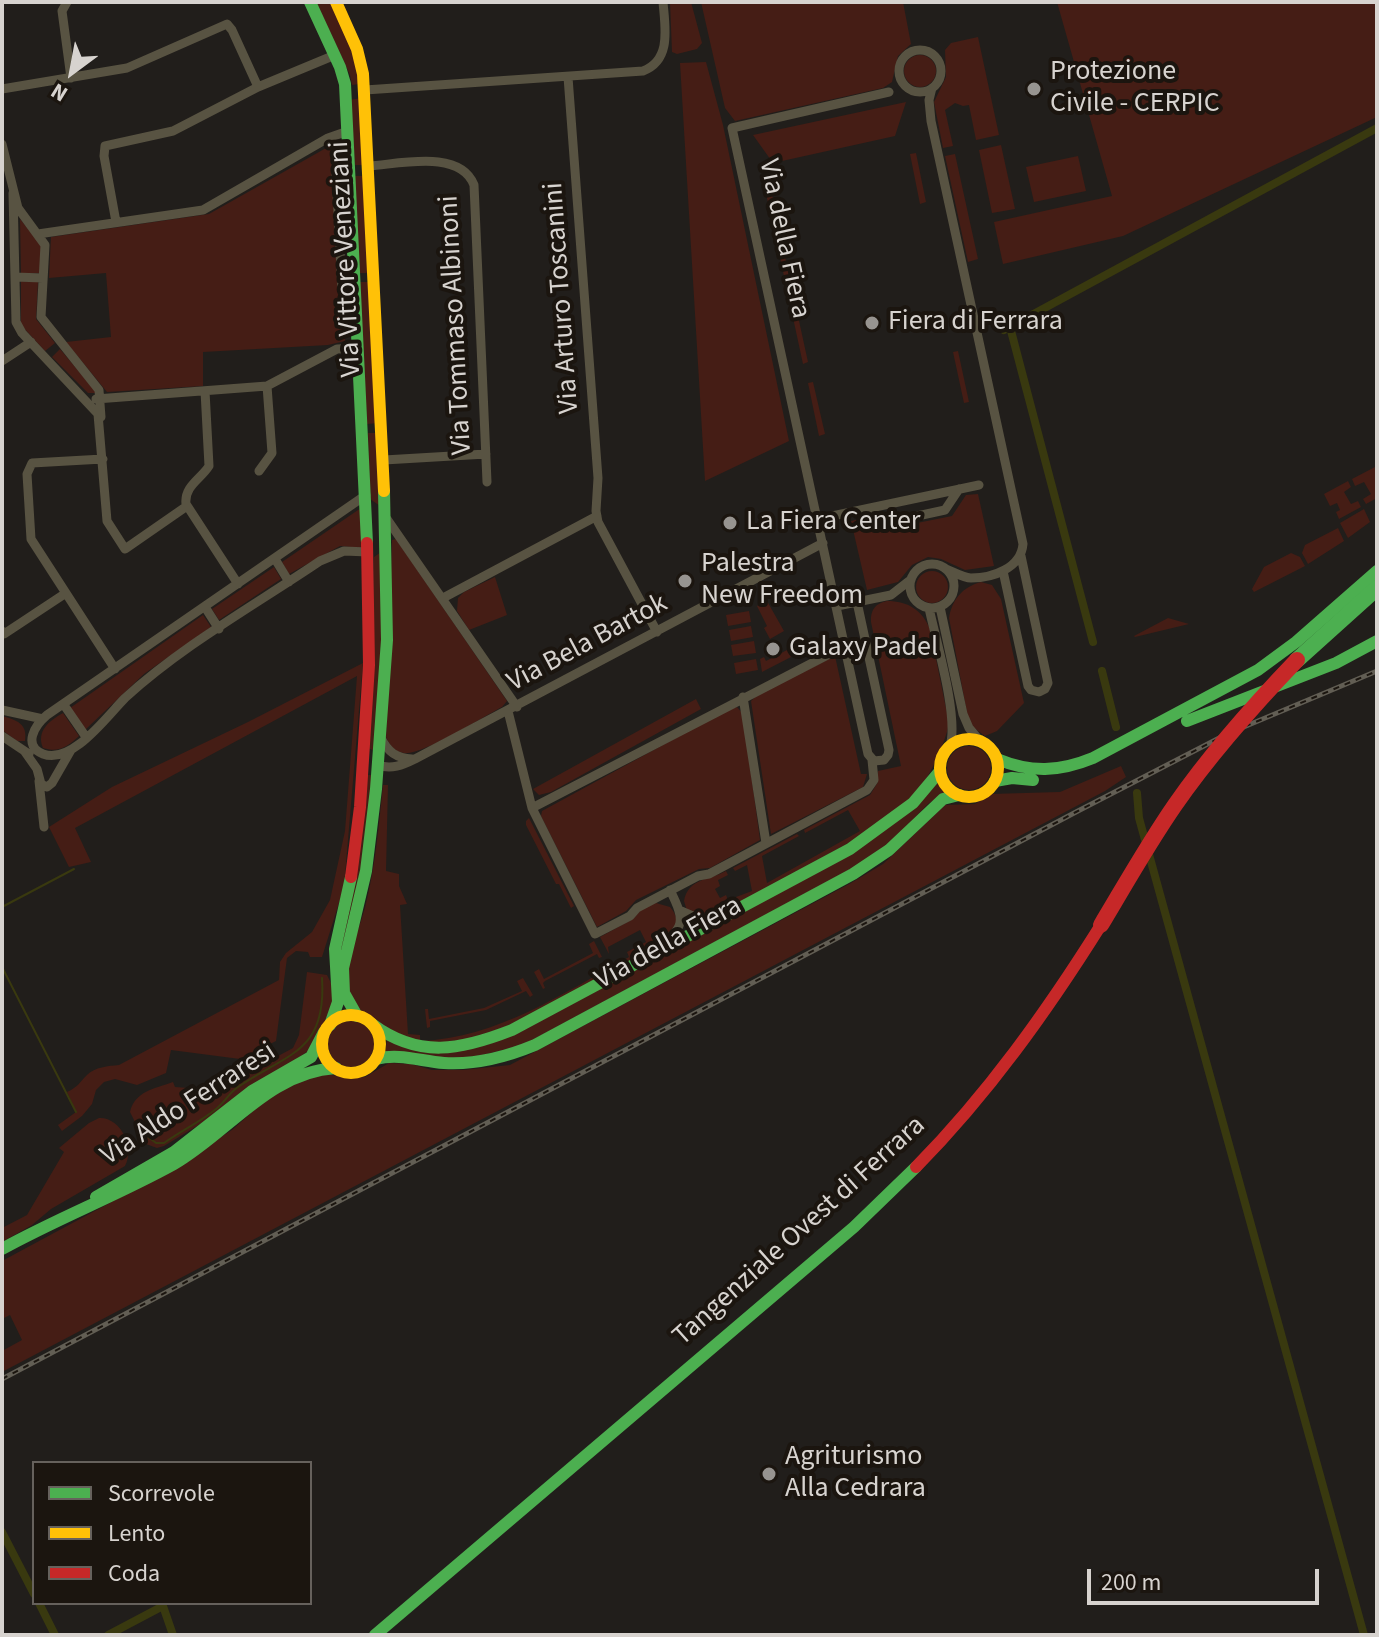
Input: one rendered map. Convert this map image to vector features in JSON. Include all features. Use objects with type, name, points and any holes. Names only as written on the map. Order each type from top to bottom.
[{"type":"main road","name":"Via Vittore Veneziani","points":[[310,2],[335,55],[346,91],[362,428],[361,501],[368,551]]},
{"type":"main road","name":"Via Vittore Veneziani","points":[[336,2],[359,54],[365,90],[387,541]]},
{"type":"main road","points":[[346,91],[365,90]]},
{"type":"main road","points":[[350,171],[369,168]]},
{"type":"main road","points":[[355,283],[374,277]]},
{"type":"main road","points":[[362,428],[382,428]]},
{"type":"main road","points":[[361,501],[379,510],[387,519]]},
{"type":"main road","points":[[368,551],[387,541]]},
{"type":"main road","name":"Via Aldo Ferraresi","points":[[73,1212],[174,1152],[252,1091],[311,1057],[327,1028],[338,1002],[334,959],[371,764],[380,736],[387,640],[387,541]]},
{"type":"main road","name":"Via Aldo Ferraresi","points":[[357,1016],[344,993],[343,968],[366,871],[376,789],[371,764],[368,551]]},
{"type":"main road","points":[[997,759],[1016,768],[1040,771],[1069,768],[1093,758],[1258,670],[1296,642],[1377,571]]},
{"type":"main road","name":"Tangenziale Ovest di Ferrara","points":[[375,1635],[854,1227],[922,1164],[1033,1031],[1173,807],[1219,747],[1288,668],[1377,588]]},
{"type":"main road","name":"Via della Fiera","points":[[376,1059],[396,1056],[447,1063],[476,1063],[504,1057],[535,1045],[853,874],[889,850],[943,799],[959,795],[976,796],[995,781],[1012,778],[1055,780],[1077,776],[1189,719],[1336,663],[1377,641]]},
{"type":"main road","points":[[950,746],[964,739],[980,741],[989,747],[997,759],[995,781]]},
{"type":"main road","name":"Via della Fiera","points":[[372,1024],[385,1035],[417,1048],[432,1049],[467,1045],[523,1025],[862,841],[913,803],[940,771],[944,753],[950,746]]},
{"type":"main road","points":[[940,771],[946,786],[959,795]]},
{"type":"main road","points":[[327,1028],[345,1016],[357,1016],[372,1024],[380,1039],[376,1059]]},
{"type":"main road","name":"Via Aldo Ferraresi","points":[[327,1028],[323,1052],[336,1068]]},
{"type":"main road","name":"Via Aldo Ferraresi","points":[[2,1249],[179,1161],[211,1139],[258,1099],[289,1080],[311,1070],[336,1068],[349,1073],[358,1072],[376,1059]]},
{"type":"street","points":[[67,2],[62,11],[71,78]]},
{"type":"street","points":[[365,90],[633,73],[651,67],[664,49],[663,2]]},
{"type":"street","points":[[2,89],[127,68],[227,24],[258,87]]},
{"type":"street","points":[[889,92],[899,77],[899,65],[905,55],[924,50],[937,57],[941,68],[929,100],[931,121],[1022,541],[1021,556],[1048,683],[1039,692],[1028,686],[1003,571]]},
{"type":"street","points":[[116,222],[104,156],[105,146],[173,131],[258,87],[335,55]]},
{"type":"street","name":"Via Arturo Toscanini","points":[[568,77],[598,486],[597,516],[657,632]]},
{"type":"street","points":[[899,77],[925,107],[931,121]]},
{"type":"street","name":"Via della Fiera","points":[[532,808],[595,934],[670,890],[709,874],[867,790],[874,780],[732,128],[889,92],[922,92],[932,88]]},
{"type":"street","points":[[38,234],[203,210],[328,138],[348,131]]},
{"type":"street","points":[[2,144],[20,211],[45,245],[41,317],[96,386],[101,399],[107,521],[125,549],[187,506]]},
{"type":"street","name":"Via Tommaso Albinoni","points":[[369,168],[451,163],[463,169],[474,185],[487,482]]},
{"type":"street","points":[[13,193],[16,322],[96,410],[101,427]]},
{"type":"street","points":[[2,239],[15,237]]},
{"type":"street","points":[[15,277],[43,278]]},
{"type":"street","points":[[2,361],[31,342]]},
{"type":"street","points":[[46,357],[62,343]]},
{"type":"street","points":[[87,400],[267,386],[337,349],[358,348]]},
{"type":"street","points":[[259,471],[272,453],[267,386]]},
{"type":"street","points":[[205,391],[209,466],[187,492],[187,506],[238,584]]},
{"type":"street","points":[[384,460],[486,454]]},
{"type":"street","points":[[103,459],[29,466],[31,539],[115,669]]},
{"type":"street","points":[[818,519],[979,485]]},
{"type":"street","points":[[861,510],[885,523],[945,510],[959,489]]},
{"type":"street","points":[[55,755],[42,753],[32,742],[34,730],[43,719],[361,501]]},
{"type":"street","points":[[443,598],[597,516]]},
{"type":"street","points":[[387,519],[443,598],[513,709],[532,808],[845,646]]},
{"type":"street","name":"Via Bela Bartok","points":[[371,764],[384,759],[397,762],[415,759],[823,543]]},
{"type":"street","points":[[344,551],[360,561],[368,572]]},
{"type":"street","points":[[39,781],[44,786],[50,786],[71,750],[127,697],[173,660],[320,561],[344,551],[368,551]]},
{"type":"street","points":[[891,595],[925,566],[934,564],[970,578],[1003,571],[1021,556]]},
{"type":"street","points":[[275,559],[289,582]]},
{"type":"street","points":[[946,569],[954,583],[952,596]]},
{"type":"street","points":[[837,606],[891,595],[929,608],[940,607],[970,578]]},
{"type":"street","points":[[909,581],[909,592],[915,601]]},
{"type":"street","points":[[2,631],[4,634],[66,593]]},
{"type":"street","name":"Via della Fiera","points":[[857,602],[889,750],[884,760],[872,760]]},
{"type":"street","points":[[205,607],[219,629]]},
{"type":"street","points":[[940,607],[963,714],[980,741]]},
{"type":"street","name":"Via della Fiera","points":[[929,608],[951,714],[953,735],[950,746]]},
{"type":"street","points":[[743,697],[766,843]]},
{"type":"street","points":[[64,705],[86,737]]},
{"type":"street","points":[[2,710],[43,719]]},
{"type":"street","points":[[2,736],[25,752],[40,757],[71,750]]},
{"type":"street","points":[[380,736],[397,762]]},
{"type":"street","points":[[25,752],[34,765],[39,781],[44,827]]},
{"type":"street","name":"Via Bela Bartok","points":[[376,789],[397,762]]},
{"type":"street","name":"Via della Fiera","points":[[679,908],[690,880]]},
{"type":"street","name":"Via della Fiera","points":[[635,965],[648,951],[677,933],[681,922],[679,908],[670,890]]},
{"type":"street","name":"Via della Fiera","points":[[654,899],[702,920],[733,906],[752,903]]},
{"type":"shaded area","points":[[316,2],[332,2],[355,53],[360,84],[352,85]]},
{"type":"shaded area","points":[[670,2],[691,2],[702,43],[697,49],[677,54],[672,52]]},
{"type":"shaded area","points":[[701,2],[903,2],[911,44],[898,56],[892,82],[883,88],[735,121],[725,108]]},
{"type":"shaded area","points":[[1057,2],[1377,2],[1377,117],[1123,236],[1003,264],[994,222],[1112,196]]},
{"type":"shaded area","points":[[978,37],[999,135],[976,140],[969,105],[955,103],[945,110],[953,146],[943,148],[934,102],[946,77],[945,50],[951,43]]},
{"type":"shaded area","points":[[920,55],[931,60],[936,71],[931,82],[920,87],[909,82],[904,71],[909,60]]},
{"type":"shaded area","points":[[706,62],[723,125],[789,441],[705,481],[680,63]]},
{"type":"shaded area","points":[[361,98],[365,165],[355,165],[350,100]]},
{"type":"shaded area","points":[[906,102],[895,136],[773,163],[753,135]]},
{"type":"shaded area","points":[[335,143],[345,341],[328,345],[203,352],[203,386],[107,392],[66,342],[111,337],[106,273],[49,278],[51,237],[209,214]]},
{"type":"shaded area","points":[[1001,145],[1015,209],[992,213],[979,150]]},
{"type":"shaded area","points":[[916,153],[926,202],[920,204],[910,154]]},
{"type":"shaded area","points":[[955,154],[978,259],[968,262],[945,156]]},
{"type":"shaded area","points":[[1078,156],[1086,191],[1034,202],[1026,167]]},
{"type":"shaded area","points":[[354,176],[366,176],[371,273],[359,273]]},
{"type":"shaded area","points":[[769,180],[780,231],[775,233],[763,181]]},
{"type":"shaded area","points":[[20,219],[42,246],[40,273],[21,273]]},
{"type":"shaded area","points":[[784,252],[808,362],[803,364],[779,253]]},
{"type":"shaded area","points":[[21,281],[38,282],[36,319],[55,343],[45,351],[21,325]]},
{"type":"shaded area","points":[[359,282],[373,282],[379,423],[367,424]]},
{"type":"shaded area","points":[[60,349],[97,393],[88,393],[52,357]]},
{"type":"shaded area","points":[[958,351],[969,402],[964,403],[953,352]]},
{"type":"shaded area","points":[[813,382],[825,434],[819,436],[808,383]]},
{"type":"shaded area","points":[[368,433],[380,433],[383,508],[370,499]]},
{"type":"shaded area","points":[[1375,467],[1377,498],[1366,504],[1363,499],[1371,494],[1364,482],[1355,486],[1352,479]]},
{"type":"shaded area","points":[[1348,481],[1351,487],[1344,492],[1351,504],[1358,501],[1361,507],[1339,519],[1337,503],[1330,506],[1324,494]]},
{"type":"shaded area","points":[[978,494],[994,566],[965,570],[941,559],[928,557],[912,565],[898,582],[867,590],[851,521],[864,518],[882,530],[952,516],[966,495]]},
{"type":"shaded area","points":[[361,508],[363,548],[340,546],[289,574],[282,562]]},
{"type":"shaded area","points":[[1364,509],[1370,522],[1348,538],[1340,523]]},
{"type":"shaded area","points":[[1338,528],[1344,541],[1308,564],[1302,553],[1305,545]]},
{"type":"shaded area","points":[[396,539],[507,701],[502,707],[437,742],[404,753],[395,750],[386,737],[392,540]]},
{"type":"shaded area","points":[[384,550],[376,751],[367,748],[374,654],[374,557]]},
{"type":"shaded area","points":[[1291,553],[1300,557],[1305,566],[1254,592],[1252,589],[1264,567]]},
{"type":"shaded area","points":[[274,567],[281,579],[219,620],[212,609]]},
{"type":"shaded area","points":[[932,571],[944,575],[948,587],[944,599],[932,603],[920,599],[916,587],[920,575]]},
{"type":"shaded area","points":[[495,577],[507,615],[469,630],[457,611],[458,598]]},
{"type":"shaded area","points":[[981,582],[992,585],[1001,599],[1024,703],[997,731],[985,736],[973,727],[968,718],[949,618],[959,595]]},
{"type":"shaded area","points":[[767,601],[784,631],[770,639],[757,606]]},
{"type":"shaded area","points":[[887,601],[913,608],[927,622],[949,723],[937,757],[923,783],[881,823],[782,880],[703,917],[687,911],[684,901],[690,888],[726,871],[728,875],[718,880],[720,886],[715,889],[720,898],[726,895],[728,900],[752,891],[747,865],[735,871],[733,868],[797,834],[799,836],[762,856],[767,883],[860,831],[848,810],[805,833],[804,830],[870,795],[878,782],[878,771],[901,766],[871,622],[874,608]]},
{"type":"shaded area","points":[[749,611],[751,622],[728,626],[726,615]]},
{"type":"shaded area","points":[[203,615],[211,627],[144,674],[85,730],[70,708]]},
{"type":"shaded area","points":[[1168,618],[1189,624],[1134,636]]},
{"type":"shaded area","points":[[751,626],[753,637],[731,641],[729,630]]},
{"type":"shaded area","points":[[754,641],[756,653],[733,656],[731,645]]},
{"type":"shaded area","points":[[787,650],[791,657],[762,672],[760,659],[764,657],[766,661]]},
{"type":"shaded area","points":[[835,656],[861,774],[867,774],[863,787],[771,834],[751,701],[757,695]]},
{"type":"shaded area","points":[[756,659],[758,670],[736,674],[734,663]]},
{"type":"shaded area","points":[[363,663],[344,887],[322,957],[310,957],[308,952],[296,951],[287,958],[276,1041],[240,1059],[171,1050],[166,1073],[137,1085],[115,1079],[104,1082],[82,1116],[62,1131],[58,1125],[76,1112],[67,1092],[90,1072],[119,1065],[279,980],[280,962],[286,953],[312,932],[330,900],[345,831],[357,676],[75,828],[91,862],[69,867],[49,827],[112,787]]},
{"type":"shaded area","points":[[696,699],[701,709],[551,792],[539,795],[533,789]]},
{"type":"shaded area","points":[[737,707],[743,714],[760,840],[710,868],[699,869],[636,900],[626,911],[597,927],[541,816],[542,811]]},
{"type":"shaded area","points":[[63,713],[79,736],[62,748],[43,748],[43,732]]},
{"type":"shaded area","points":[[2,716],[23,727],[25,741],[17,741],[2,730]]},
{"type":"shaded area","points":[[969,746],[985,752],[991,768],[985,784],[969,790],[953,784],[947,768],[953,752]]},
{"type":"shaded area","points":[[1121,766],[1126,777],[1105,791],[2,1372],[2,1351],[22,1340],[10,1315],[2,1319],[2,1261],[143,1185],[232,1130],[270,1096],[305,1077],[320,1073],[365,1077],[389,1063],[411,1064],[432,1070],[510,1065],[883,864],[945,805],[975,804],[991,794],[1060,792]]},
{"type":"shaded area","points":[[366,775],[374,775],[362,874],[341,958],[338,958]]},
{"type":"shaded area","points":[[937,782],[945,792],[866,861],[523,1045],[466,1059],[385,1052],[387,1040],[487,1045],[913,807]]},
{"type":"shaded area","points":[[383,785],[388,785],[386,871],[399,874],[399,886],[407,904],[400,905],[408,1034],[420,1035],[420,1041],[385,1029],[355,1005],[348,989],[350,956],[373,870]]},
{"type":"shaded area","points":[[529,818],[574,906],[571,908],[526,825]]},
{"type":"shaded area","points":[[656,903],[670,907],[674,913],[676,927],[667,939],[528,1016],[471,1038],[442,1043],[422,1041],[476,1032],[554,999],[629,957],[627,952],[646,942],[640,930],[608,947],[609,954],[600,937]]},
{"type":"shaded area","points":[[594,941],[602,957],[599,958],[597,954],[545,981],[543,989],[534,972],[539,969],[544,979],[593,953],[589,944]]},
{"type":"shaded area","points":[[307,972],[327,975],[334,1000],[314,1047],[217,1114],[164,1146],[157,1148],[146,1144],[130,1112],[141,1095],[173,1082],[175,1087],[215,1090],[293,1048],[299,1035]]},
{"type":"shaded area","points":[[523,978],[533,995],[530,997],[526,991],[486,1010],[430,1021],[427,1028],[425,1009],[428,1009],[429,1019],[484,1008],[522,991],[517,981]]},
{"type":"shaded area","points":[[351,1021],[367,1028],[374,1044],[367,1060],[351,1067],[335,1060],[328,1044],[335,1028]]},
{"type":"shaded area","points":[[99,1118],[114,1123],[124,1135],[128,1151],[125,1166],[2,1242],[2,1228],[27,1215],[64,1152],[59,1148]]},
{"type":"waterway","points":[[1004,330],[1377,128]]},
{"type":"waterway","points":[[1010,327],[1093,642]]},
{"type":"waterway","points":[[1102,671],[1116,727]]},
{"type":"waterway","points":[[1137,793],[1139,818],[1364,1635]]},
{"type":"waterway","points":[[2,907],[74,869]]},
{"type":"waterway","points":[[2,967],[76,1112]]},
{"type":"waterway","points":[[147,1136],[156,1143],[164,1143],[210,1114],[238,1087],[300,1048],[318,1022],[322,978]]},
{"type":"waterway","points":[[2,1532],[32,1590]]},
{"type":"waterway","points":[[40,1605],[55,1635]]},
{"type":"waterway","points":[[108,1635],[163,1606],[173,1635]]},
{"type":"railway","points":[[2,1379],[1227,734],[1377,671]]},
{"type":"traffic: fast","points":[[310,2],[345,84],[367,543]]},
{"type":"traffic: fast","points":[[357,1016],[344,993],[343,968],[366,871],[376,789],[387,640],[384,491]]},
{"type":"traffic: fast","points":[[997,759],[1022,767],[1045,769],[1093,758],[1258,670],[1296,642],[1377,571]]},
{"type":"traffic: fast","points":[[1297,660],[1377,588]]},
{"type":"traffic: fast","points":[[1187,721],[1336,663],[1377,641]]},
{"type":"traffic: fast","points":[[372,1024],[407,1043],[440,1048],[475,1042],[512,1030],[850,849],[913,803],[940,771]]},
{"type":"traffic: fast","points":[[995,781],[1012,778],[1033,780]]},
{"type":"traffic: fast","points":[[376,1059],[401,1057],[467,1063],[535,1045],[853,874],[889,850],[943,799],[959,795]]},
{"type":"traffic: fast","points":[[330,1025],[338,1002],[335,949],[351,877]]},
{"type":"traffic: fast","points":[[96,1197],[174,1152],[252,1091],[311,1057],[324,1032]]},
{"type":"traffic: fast","points":[[2,1249],[174,1164],[250,1106],[290,1080],[336,1068]]},
{"type":"traffic: fast","points":[[375,1635],[854,1227],[916,1167]]},
{"type":"traffic: slow","points":[[336,2],[357,49],[363,74],[384,491]]},
{"type":"traffic: slow","points":[[969,739],[980,741],[989,748],[996,757],[998,768],[996,779],[989,788],[980,795],[969,797],[958,795],[949,788],[942,779],[940,768],[942,757],[949,748],[958,741],[969,739]]},
{"type":"traffic: slow","points":[[351,1015],[362,1017],[371,1024],[378,1033],[380,1044],[378,1055],[371,1064],[362,1071],[351,1073],[340,1071],[331,1064],[324,1055],[322,1044],[324,1033],[331,1024],[340,1017],[351,1015]]},
{"type":"traffic: jam","points":[[351,877],[360,807],[369,665],[367,543]]},
{"type":"traffic: jam","points":[[1101,925],[1155,835],[1189,786],[1233,730],[1297,660]]},
{"type":"traffic: jam","points":[[916,1167],[968,1110],[1015,1051],[1101,925]]},
{"type":"place","name":"Protezione Civile - CERPIC","points":[[1034,89]]},
{"type":"place","name":"Fiera di Ferrara","points":[[872,323]]},
{"type":"place","name":"La Fiera Center","points":[[730,523]]},
{"type":"place","name":"Palestra New Freedom","points":[[685,581]]},
{"type":"place","name":"Galaxy Padel","points":[[773,649]]},
{"type":"place","name":"Agriturismo Alla Cedrara","points":[[769,1474]]}]
